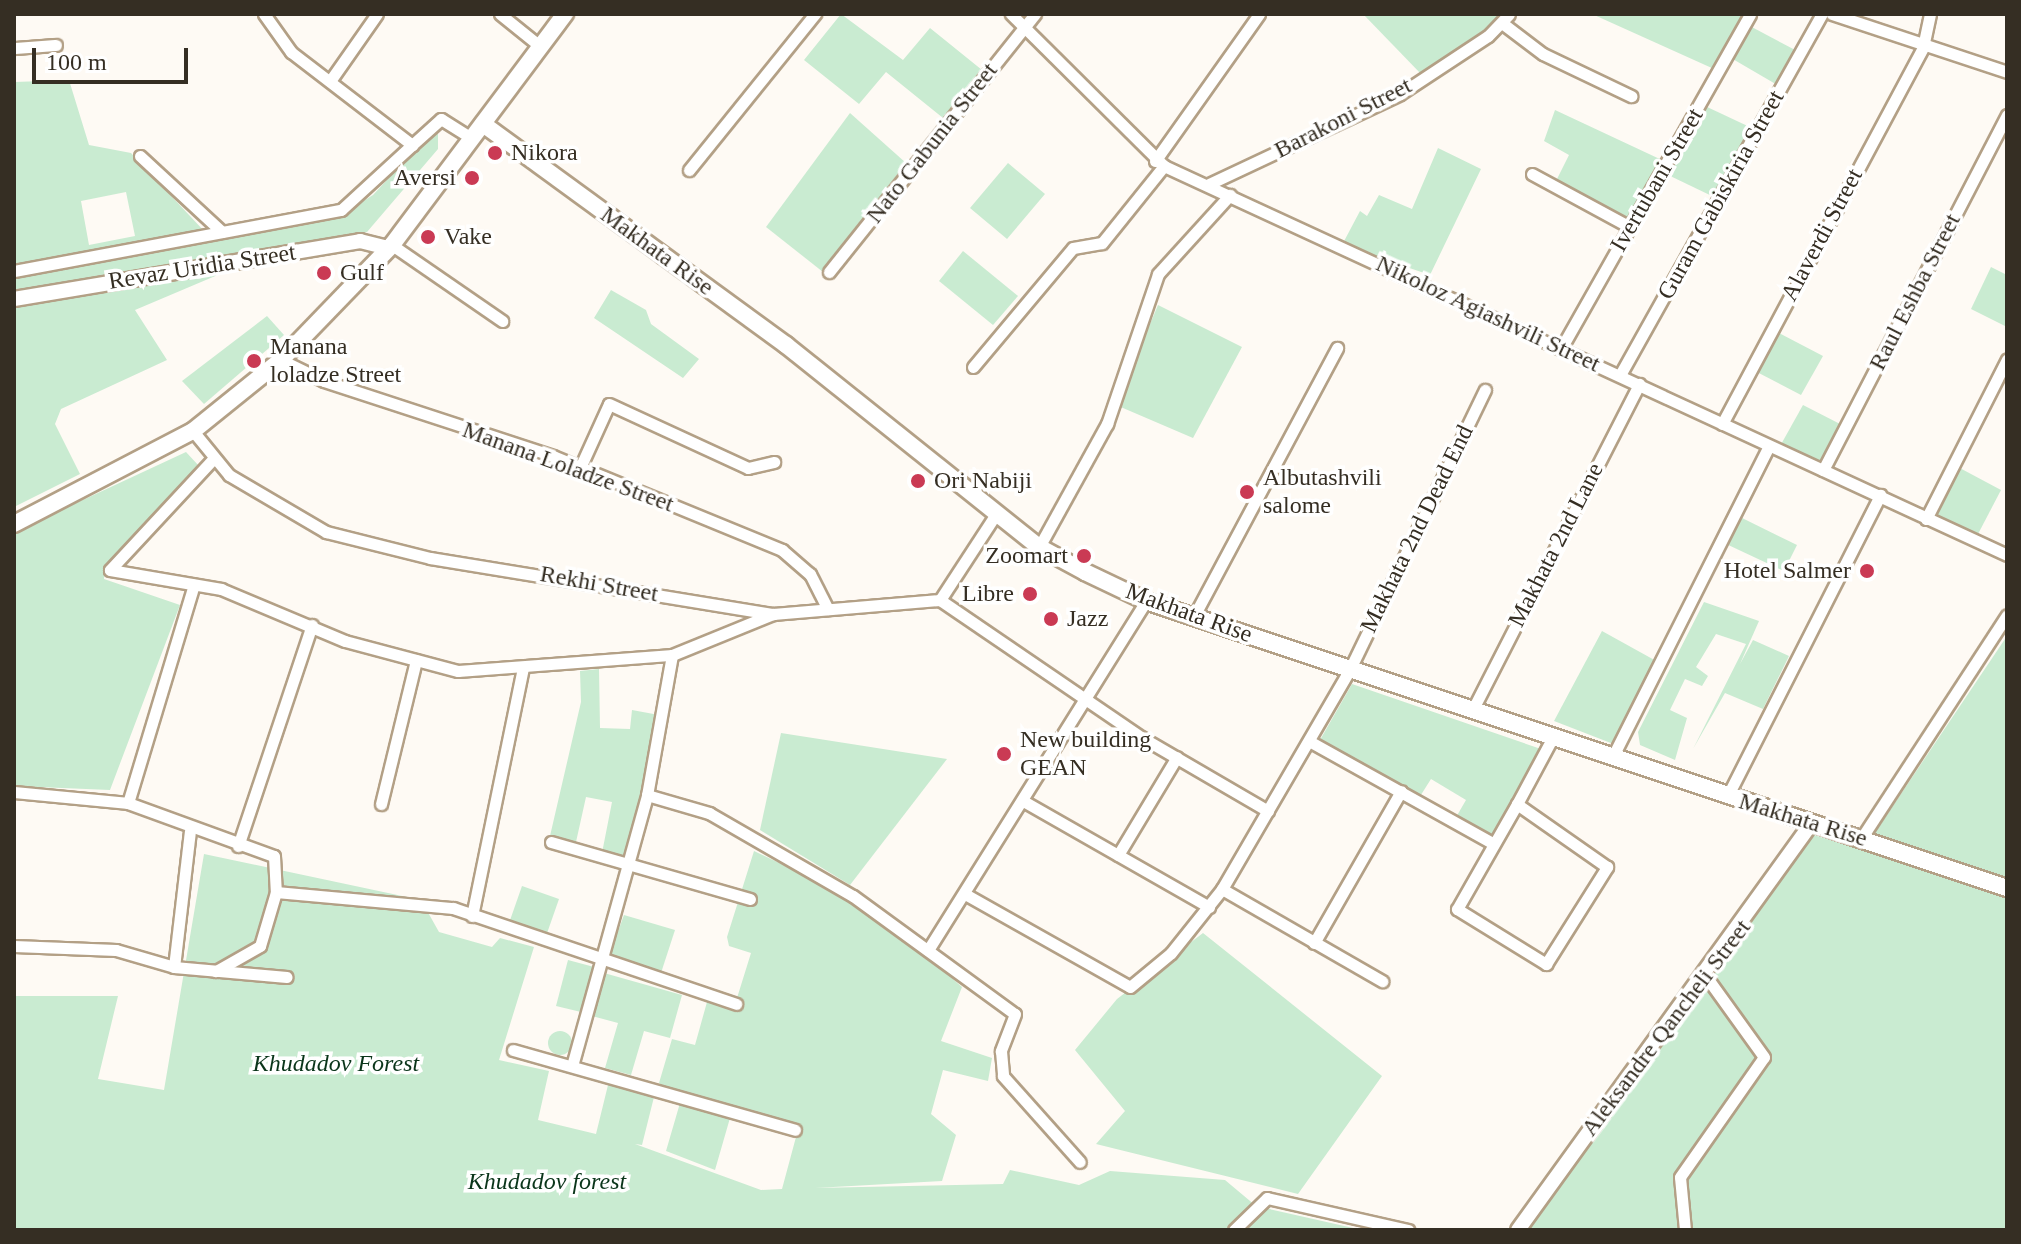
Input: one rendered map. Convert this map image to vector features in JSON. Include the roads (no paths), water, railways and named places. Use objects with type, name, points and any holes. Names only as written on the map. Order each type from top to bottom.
[{"type":"main road","points":[[14,524],[193,431],[281,360],[390,246],[565,14]]},
{"type":"main road","name":"Makhata Rise","points":[[483,124],[786,345],[1039,547],[1146,601],[1474,707],[1727,797],[2007,888]]},
{"type":"street","points":[[264,14],[291,52],[412,145]]},
{"type":"street","points":[[330,81],[377,14]]},
{"type":"street","points":[[500,14],[541,47]]},
{"type":"street","points":[[689,170],[815,14]]},
{"type":"street","name":"Nikoloz Agiashvili Street","points":[[1011,14],[1159,164],[1563,345],[1722,424],[2007,555]]},
{"type":"street","name":"Nato Gabunia Street","points":[[829,272],[1035,14]]},
{"type":"street","points":[[973,367],[1073,248],[1102,243],[1259,14]]},
{"type":"street","name":"Ivertubani Street","points":[[1563,345],[1750,14]]},
{"type":"street","name":"Guram Gabiskiria Street","points":[[1620,375],[1822,14]]},
{"type":"street","points":[[1832,14],[1923,47],[2007,72]]},
{"type":"street","name":"Alaverdi Street","points":[[1722,424],[1923,47],[1930,14]]},
{"type":"street","points":[[1505,18],[1543,54],[1631,96]]},
{"type":"street","name":"Barakoni Street","points":[[1209,184],[1400,94],[1505,18]]},
{"type":"street","points":[[14,48],[56,45]]},
{"type":"street","name":"Raul Eshba Street","points":[[1823,470],[2007,115]]},
{"type":"street","points":[[14,271],[341,210],[441,119],[471,138]]},
{"type":"street","points":[[140,156],[222,232]]},
{"type":"street","points":[[1532,174],[1630,227]]},
{"type":"street","points":[[1039,547],[1107,424],[1158,274],[1230,195]]},
{"type":"street","name":"Revaz Uridia Street","points":[[14,299],[360,241],[390,246]]},
{"type":"street","points":[[390,246],[502,321]]},
{"type":"street","points":[[1194,616],[1337,348]]},
{"type":"street","points":[[1926,519],[2007,359]]},
{"type":"street","name":"Manana Loladze Street","points":[[281,360],[579,470],[782,550],[815,580],[828,609]]},
{"type":"street","name":"Makhata 2nd Lane","points":[[1474,707],[1639,384]]},
{"type":"street","name":"Makhata 2nd Dead End","points":[[965,894],[1130,987],[1209,907],[1222,889],[1350,669],[1485,390]]},
{"type":"street","points":[[579,470],[609,404],[748,468],[774,462]]},
{"type":"street","name":"Rekhi Street","points":[[193,431],[214,458],[258,495],[326,532],[430,558],[773,614],[940,600]]},
{"type":"street","points":[[1613,756],[1769,446]]},
{"type":"street","points":[[214,458],[110,570],[265,602],[312,625],[458,671],[672,655],[773,614]]},
{"type":"street","points":[[1727,797],[1880,495]]},
{"type":"street","points":[[996,514],[940,600],[1002,636],[1087,701],[1268,811]]},
{"type":"street","points":[[128,803],[194,585]]},
{"type":"street","points":[[928,950],[1025,802],[1146,601]]},
{"type":"street","points":[[1861,839],[2007,615]]},
{"type":"street","points":[[238,846],[312,625]]},
{"type":"street","points":[[572,1066],[631,864],[647,795],[672,655]]},
{"type":"street","points":[[381,804],[416,660]]},
{"type":"street","points":[[472,916],[523,668]]},
{"type":"street","points":[[1517,804],[1607,867],[1546,964],[1457,909],[1554,735]]},
{"type":"street","points":[[1309,741],[1492,843]]},
{"type":"street","points":[[1118,855],[1177,757]]},
{"type":"street","points":[[1314,943],[1401,791]]},
{"type":"street","points":[[14,792],[128,803],[190,831],[274,856],[276,892],[260,946],[216,971]]},
{"type":"street","points":[[647,795],[709,813],[853,896],[1015,1014],[1001,1051],[1003,1076],[1080,1162]]},
{"type":"street","points":[[1025,802],[1209,907]]},
{"type":"street","name":"Aleksandre Qancheli Street","points":[[1518,1230],[1811,824]]},
{"type":"street","points":[[174,967],[190,831]]},
{"type":"street","points":[[551,842],[750,899]]},
{"type":"street","points":[[1222,889],[1382,981]]},
{"type":"street","points":[[276,892],[435,904],[603,964],[736,1004]]},
{"type":"street","points":[[14,946],[116,950],[174,967],[287,977]]},
{"type":"street","points":[[1685,1230],[1680,1177],[1764,1057],[1703,972]]},
{"type":"street","points":[[513,1050],[795,1130]]},
{"type":"street","points":[[1234,1230],[1267,1198],[1408,1230]]},
{"type":"place","name":"Nikora","points":[[495,153]]},
{"type":"place","name":"Aversi","points":[[472,178]]},
{"type":"place","name":"Vake","points":[[428,237]]},
{"type":"place","name":"Gulf","points":[[324,273]]},
{"type":"place","name":"Manana loladze Street","points":[[254,361]]},
{"type":"place","name":"Ori Nabiji","points":[[918,481]]},
{"type":"place","name":"Albutashvili salome","points":[[1247,492]]},
{"type":"place","name":"Zoomart","points":[[1084,556]]},
{"type":"place","name":"Hotel Salmer","points":[[1867,571]]},
{"type":"place","name":"Libre","points":[[1030,594]]},
{"type":"place","name":"Jazz","points":[[1051,619]]},
{"type":"place","name":"New building GEAN","points":[[1004,754]]},
{"type":"park label","name":"Khudadov Forest","points":[[336,1064]]},
{"type":"park label","name":"Khudadov forest","points":[[547,1182]]}]
